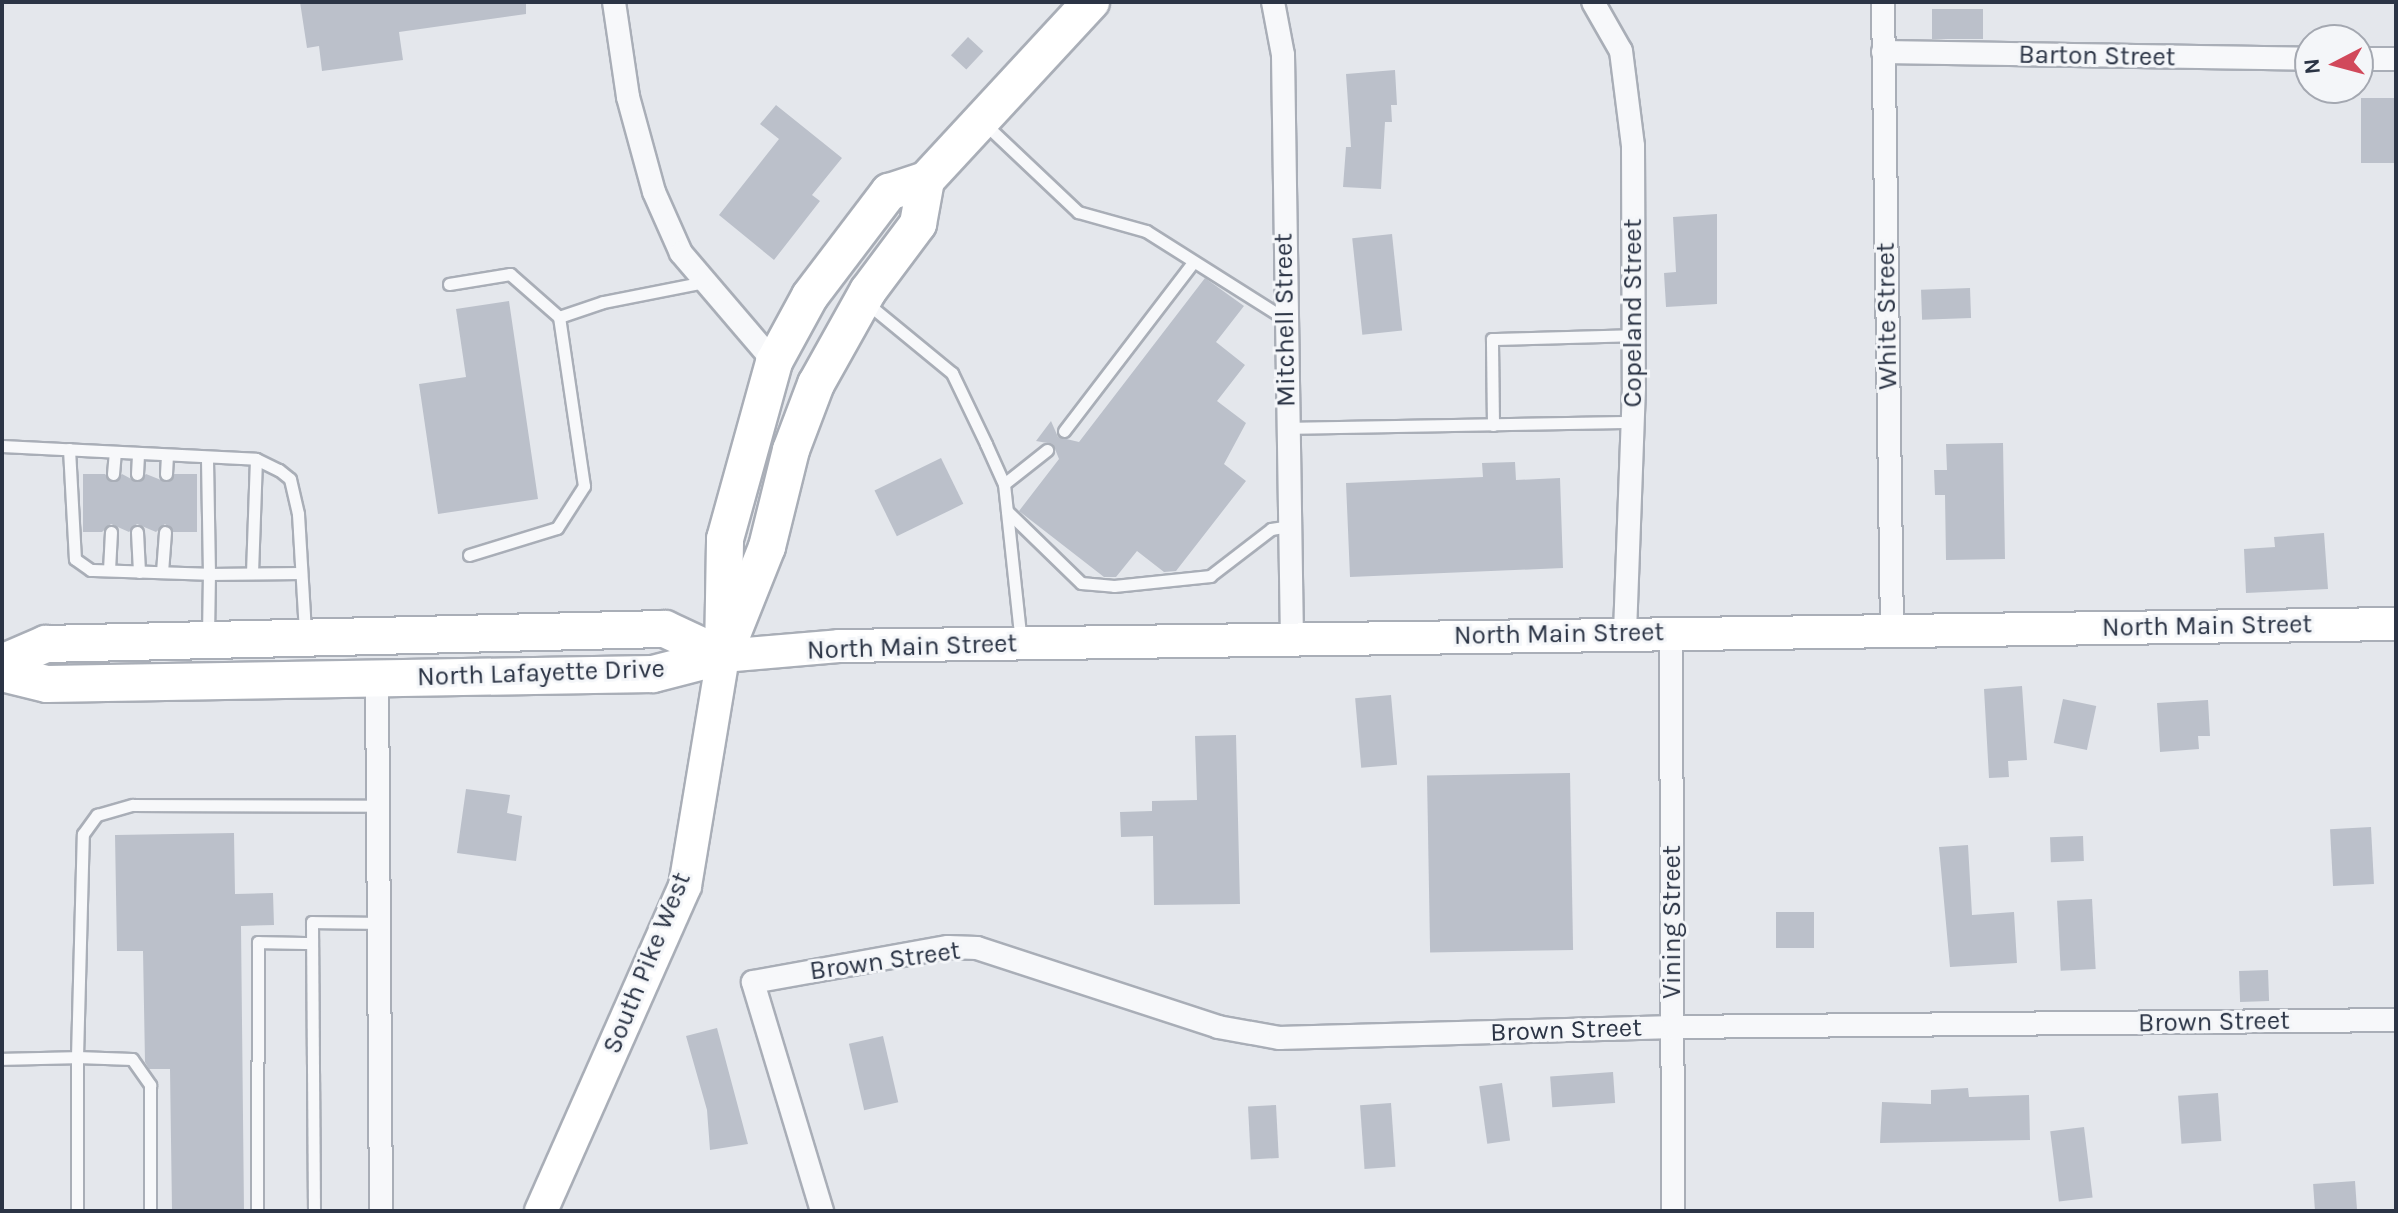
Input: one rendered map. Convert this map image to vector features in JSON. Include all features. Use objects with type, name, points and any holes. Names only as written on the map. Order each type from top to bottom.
[{"type":"main road","points":[[723,656],[725,539],[774,362],[810,296],[889,192],[926,180],[1091,2]]},
{"type":"main road","points":[[723,656],[767,547],[791,450],[816,384],[863,300],[918,224],[926,180]]},
{"type":"main road","name":"North Main Street","points":[[723,656],[839,646],[2396,624]]},
{"type":"main road","points":[[2,663],[46,644],[665,629],[723,656]]},
{"type":"main road","name":"North Lafayette Drive","points":[[2,673],[47,684],[653,674],[723,656]]},
{"type":"main road","name":"South Pike West","points":[[541,1211],[685,886],[723,656]]},
{"type":"street","points":[[614,2],[628,97],[654,192],[681,253],[774,362]]},
{"type":"street","name":"Mitchell Street","points":[[1273,2],[1283,55],[1292,638]]},
{"type":"street","name":"Copeland Street","points":[[1593,2],[1621,51],[1629,80],[1634,335],[1625,633]]},
{"type":"street","name":"White Street","points":[[1883,2],[1892,630]]},
{"type":"street","name":"Barton Street","points":[[1883,52],[2294,59]]},
{"type":"street","points":[[2374,59],[2396,59]]},
{"type":"street","name":"Vining Street","points":[[1671,632],[1673,1211]]},
{"type":"street","points":[[377,679],[381,1211]]},
{"type":"street","name":"Brown Street","points":[[822,1211],[753,982],[948,947],[977,948],[1255,1036],[1673,1027],[2396,1020]]},
{"type":"lane","points":[[980,119],[1078,212],[1146,231],[1285,319]]},
{"type":"lane","points":[[1064,431],[1193,262]]},
{"type":"lane","points":[[449,284],[510,274],[559,317],[584,486],[557,528],[469,555]]},
{"type":"lane","points":[[559,317],[603,302],[706,282]]},
{"type":"lane","points":[[863,300],[952,373],[1004,484],[1021,643]]},
{"type":"lane","points":[[1493,425],[1492,339],[1634,335]]},
{"type":"lane","points":[[1287,428],[1633,422]]},
{"type":"lane","points":[[2,446],[256,459],[290,479],[305,638]]},
{"type":"lane","points":[[69,449],[75,559],[91,570],[301,573]]},
{"type":"lane","points":[[1004,484],[1047,450]]},
{"type":"lane","points":[[113,474],[115,452]]},
{"type":"lane","points":[[137,474],[138,453]]},
{"type":"lane","points":[[166,474],[167,455]]},
{"type":"lane","points":[[207,457],[208,640]]},
{"type":"lane","points":[[252,573],[256,459]]},
{"type":"lane","points":[[1007,511],[1081,583],[1114,586],[1210,576],[1271,529],[1289,526]]},
{"type":"lane","points":[[109,570],[111,532]]},
{"type":"lane","points":[[137,532],[139,572]]},
{"type":"lane","points":[[162,572],[165,532]]},
{"type":"lane","points":[[77,1211],[77,1057],[83,834],[97,815],[133,805],[378,806]]},
{"type":"lane","points":[[314,1211],[312,922],[378,923]]},
{"type":"lane","points":[[257,1211],[258,942],[312,943]]},
{"type":"lane","points":[[2,1059],[132,1059],[150,1085],[150,1211]]},
{"type":"building","points":[[300,2],[526,2],[526,14],[399,32],[403,60],[322,71],[319,46],[307,48]]},
{"type":"building","points":[[1932,9],[1983,9],[1983,39],[1932,39]]},
{"type":"building","points":[[968,37],[983,51],[966,70],[951,55]]},
{"type":"building","points":[[1395,70],[1397,105],[1391,105],[1392,122],[1385,122],[1381,189],[1343,187],[1346,147],[1351,147],[1346,74]]},
{"type":"building","points":[[2374,98],[2395,98],[2395,163],[2361,163],[2361,104],[2374,104]]},
{"type":"building","points":[[776,105],[842,158],[812,195],[820,201],[774,260],[719,215],[779,139],[760,124]]},
{"type":"building","points":[[1717,214],[1717,304],[1666,307],[1664,273],[1676,272],[1673,217]]},
{"type":"building","points":[[1392,234],[1402,330],[1362,335],[1352,238]]},
{"type":"building","points":[[1205,278],[1244,306],[1216,342],[1245,365],[1217,401],[1246,423],[1224,464],[1246,481],[1176,571],[1164,572],[1137,551],[1116,577],[1104,577],[1019,511],[1059,459],[1053,444],[1036,441],[1051,421],[1058,437],[1079,442]]},
{"type":"building","points":[[1970,288],[1971,318],[1922,320],[1921,290]]},
{"type":"building","points":[[509,301],[538,499],[438,514],[419,384],[466,377],[456,309]]},
{"type":"building","points":[[2003,443],[2005,559],[1946,560],[1945,495],[1935,495],[1934,470],[1947,470],[1946,444]]},
{"type":"building","points":[[941,458],[963,504],[897,536],[874,490]]},
{"type":"building","points":[[1515,462],[1516,480],[1560,478],[1563,568],[1350,577],[1346,483],[1483,477],[1482,463]]},
{"type":"building","points":[[83,474],[105,474],[113,482],[122,474],[137,482],[146,474],[166,482],[174,474],[197,474],[197,532],[173,532],[165,524],[156,532],[137,524],[129,532],[111,524],[102,532],[83,532]]},
{"type":"building","points":[[2324,533],[2328,589],[2246,593],[2244,549],[2275,547],[2274,537]]},
{"type":"building","points":[[2022,686],[2027,760],[2008,761],[2009,777],[1989,778],[1984,689]]},
{"type":"building","points":[[1391,695],[1397,765],[1361,768],[1355,698]]},
{"type":"building","points":[[2063,699],[2096,706],[2087,750],[2054,743]]},
{"type":"building","points":[[2208,700],[2210,736],[2198,736],[2199,749],[2160,752],[2157,703]]},
{"type":"building","points":[[1236,735],[1240,904],[1154,905],[1153,836],[1121,837],[1120,812],[1152,811],[1152,801],[1197,800],[1195,736]]},
{"type":"building","points":[[1570,773],[1573,950],[1430,952],[1427,775]]},
{"type":"building","points":[[466,789],[510,795],[507,813],[522,816],[516,861],[457,853]]},
{"type":"building","points":[[2371,827],[2374,884],[2333,886],[2330,829]]},
{"type":"building","points":[[234,833],[235,894],[273,893],[274,925],[241,926],[244,1211],[172,1211],[170,1069],[149,1069],[145,1062],[143,951],[117,951],[115,835]]},
{"type":"building","points":[[2083,836],[2084,861],[2051,862],[2050,837]]},
{"type":"building","points":[[1968,845],[1972,915],[2014,912],[2017,963],[1950,967],[1939,847]]},
{"type":"building","points":[[2092,899],[2096,969],[2061,971],[2057,901]]},
{"type":"building","points":[[1776,912],[1814,912],[1814,948],[1776,948]]},
{"type":"building","points":[[2268,970],[2269,1001],[2240,1002],[2239,971]]},
{"type":"building","points":[[717,1028],[748,1144],[710,1150],[707,1110],[686,1036]]},
{"type":"building","points":[[883,1036],[898,1102],[864,1110],[849,1044]]},
{"type":"building","points":[[1613,1072],[1615,1103],[1552,1107],[1550,1076]]},
{"type":"building","points":[[1502,1083],[1510,1140],[1487,1144],[1479,1086]]},
{"type":"building","points":[[1968,1088],[1969,1097],[2029,1095],[2030,1140],[1880,1143],[1882,1102],[1931,1104],[1931,1090]]},
{"type":"building","points":[[2218,1093],[2221,1141],[2181,1144],[2178,1096]]},
{"type":"building","points":[[1391,1103],[1395,1167],[1365,1169],[1360,1105]]},
{"type":"building","points":[[1276,1105],[1279,1158],[1251,1159],[1248,1106]]},
{"type":"building","points":[[2084,1127],[2093,1197],[2059,1202],[2050,1131]]},
{"type":"building","points":[[2355,1181],[2357,1211],[2315,1211],[2313,1184]]}]
